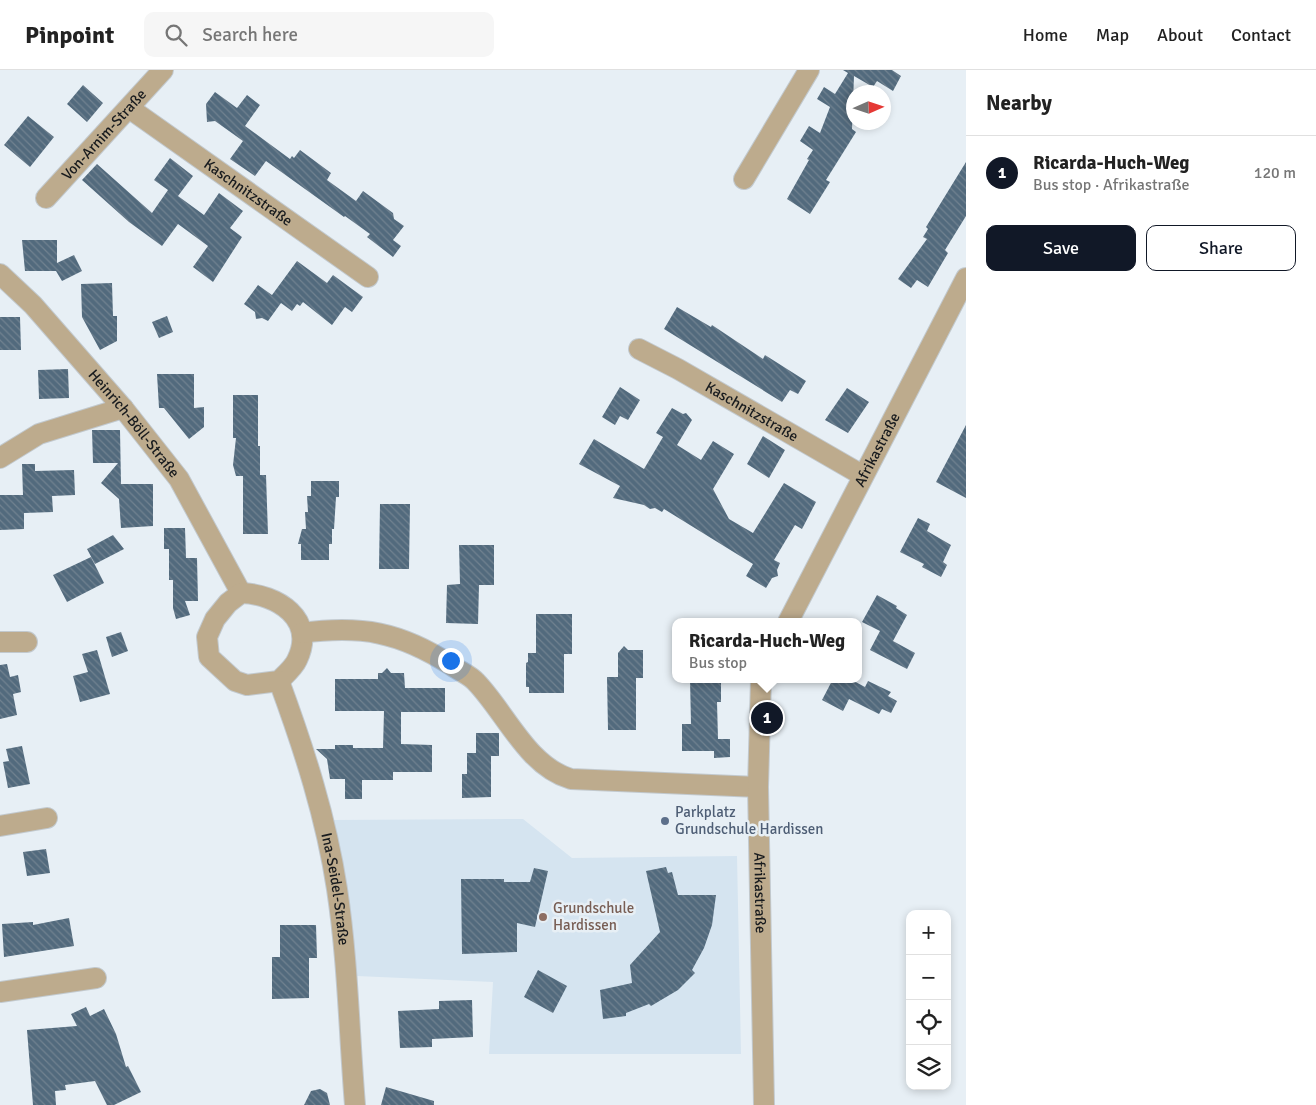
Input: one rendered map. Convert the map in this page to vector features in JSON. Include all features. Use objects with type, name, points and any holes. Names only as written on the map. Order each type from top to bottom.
[{"type":"street","name":"Von-Arnim-Straße","points":[[46,198],[163,70]]},
{"type":"street","points":[[744,179],[810,70]]},
{"type":"street","name":"Kaschnitzstraße","points":[[129,108],[368,277]]},
{"type":"street","name":"Heinrich-Böll-Straße","points":[[0,274],[34,305],[123,408],[178,479],[241,593]]},
{"type":"street","name":"Afrikastraße","points":[[790,618],[862,475],[966,278]]},
{"type":"street","name":"Kaschnitzstraße","points":[[639,349],[862,475]]},
{"type":"street","points":[[0,458],[39,434],[123,408]]},
{"type":"street","points":[[241,593],[259,594],[278,601],[294,615],[302,633],[297,661],[279,681],[247,685],[235,681],[210,657],[207,637],[215,619],[228,603],[241,593]]},
{"type":"street","points":[[302,633],[351,629],[403,638],[442,659],[476,682],[511,728],[551,771],[558,775],[581,780],[758,787]]},
{"type":"street","points":[[0,642],[27,642]]},
{"type":"street","name":"Ina-Seidel-Straße","points":[[279,681],[297,725],[323,816],[337,888],[347,974],[355,1105]]},
{"type":"street","name":"Afrikastraße","points":[[761,683],[758,787],[764,1105]]},
{"type":"street","points":[[0,826],[47,818]]},
{"type":"street","points":[[0,992],[96,978]]},
{"type":"shaded area","name":"Grundschule Hardissen","points":[[523,819],[572,858],[737,856],[741,1054],[489,1054],[493,982],[357,976],[333,820]]},
{"type":"building","points":[[843,70],[892,70],[901,76],[893,91],[891,90],[891,85],[883,85],[877,81],[874,85],[870,85],[854,76],[854,85],[846,85],[846,130],[856,132],[826,180],[830,182],[810,214],[787,199],[813,150],[800,141],[809,126],[820,133],[830,107],[817,99],[824,87],[835,94],[848,73]]},
{"type":"building","points":[[83,85],[103,103],[87,122],[67,104]]},
{"type":"building","points":[[215,92],[237,108],[247,95],[260,105],[245,126],[290,159],[292,156],[294,158],[300,150],[331,173],[327,180],[356,201],[363,191],[393,213],[394,219],[404,226],[393,240],[401,246],[393,257],[367,237],[370,234],[266,161],[255,176],[230,159],[243,141],[215,121],[207,122],[206,104]]},
{"type":"building","points":[[28,116],[54,137],[30,167],[4,145]]},
{"type":"building","points":[[170,158],[193,176],[178,196],[204,215],[219,193],[243,211],[230,228],[242,237],[213,282],[193,267],[208,246],[178,224],[162,246],[129,222],[82,180],[97,164],[152,213],[168,190],[154,180]]},
{"type":"building","points":[[966,162],[966,216],[945,250],[948,253],[928,287],[917,280],[911,288],[898,279],[927,239],[923,237],[928,229],[926,227]]},
{"type":"building","points":[[22,240],[57,240],[57,263],[74,255],[82,271],[62,281],[56,271],[25,271]]},
{"type":"building","points":[[297,261],[327,283],[333,275],[363,297],[352,312],[345,307],[332,325],[303,302],[300,306],[297,304],[292,311],[281,303],[268,321],[262,318],[256,319],[255,312],[244,304],[258,285],[272,295]]},
{"type":"building","points":[[112,283],[113,316],[117,316],[117,341],[100,350],[82,317],[81,284]]},
{"type":"building","points":[[677,307],[711,327],[712,325],[763,359],[765,355],[806,381],[798,394],[790,390],[782,402],[664,329]]},
{"type":"building","points":[[167,316],[173,332],[159,338],[152,322]]},
{"type":"building","points":[[0,317],[20,317],[21,350],[0,350]]},
{"type":"building","points":[[68,369],[69,398],[39,399],[38,370]]},
{"type":"building","points":[[157,374],[194,374],[194,408],[204,407],[204,427],[189,439],[164,408],[159,408]]},
{"type":"building","points":[[620,387],[640,400],[628,420],[620,416],[615,425],[602,417]]},
{"type":"building","points":[[847,388],[869,402],[848,433],[825,420]]},
{"type":"building","points":[[233,395],[258,395],[260,475],[266,475],[268,534],[243,534],[243,476],[236,476],[233,465],[236,438],[233,438]]},
{"type":"building","points":[[672,408],[683,414],[686,413],[692,420],[677,445],[701,460],[713,441],[734,454],[713,489],[729,519],[753,533],[784,483],[816,502],[802,529],[795,525],[774,560],[780,563],[777,570],[778,576],[772,578],[766,588],[746,576],[753,564],[664,509],[662,512],[655,508],[650,509],[644,505],[613,498],[620,486],[579,464],[594,439],[644,469],[663,437],[656,433]]},
{"type":"building","points":[[966,425],[966,498],[936,482]]},
{"type":"building","points":[[92,430],[120,430],[121,484],[153,484],[153,526],[121,528],[119,499],[101,483],[118,463],[93,463]]},
{"type":"building","points":[[763,436],[785,450],[769,478],[747,464]]},
{"type":"building","points":[[22,464],[35,464],[35,471],[74,470],[75,495],[52,496],[53,512],[24,513],[24,529],[0,530],[0,495],[23,495]]},
{"type":"building","points":[[311,481],[339,481],[339,497],[336,497],[332,544],[329,544],[329,560],[301,560],[301,544],[298,544],[302,529],[306,529],[305,512],[308,512],[307,496],[311,496]]},
{"type":"building","points":[[380,504],[410,504],[409,569],[379,569]]},
{"type":"building","points":[[918,518],[930,524],[927,531],[951,545],[943,562],[947,565],[941,577],[922,567],[924,564],[900,552]]},
{"type":"building","points":[[164,528],[185,528],[186,558],[197,558],[198,601],[185,601],[190,615],[176,619],[173,608],[173,580],[169,580],[169,549],[164,549]]},
{"type":"building","points":[[113,535],[124,549],[95,564],[87,549]]},
{"type":"building","points":[[459,545],[494,545],[494,585],[479,585],[478,624],[446,623],[447,585],[460,584]]},
{"type":"building","points":[[91,557],[104,583],[67,602],[53,575]]},
{"type":"building","points":[[877,595],[897,606],[896,608],[907,615],[893,641],[915,653],[907,669],[870,650],[880,631],[862,622]]},
{"type":"building","points":[[536,614],[572,614],[572,654],[564,654],[564,693],[529,693],[529,687],[526,687],[528,653],[536,653]]},
{"type":"building","points":[[121,632],[128,651],[112,657],[106,637]]},
{"type":"building","points":[[624,646],[628,650],[643,650],[643,678],[636,678],[636,730],[608,730],[607,677],[618,677],[618,653]]},
{"type":"building","points":[[97,650],[110,694],[80,702],[73,676],[88,672],[82,654]]},
{"type":"building","points":[[7,664],[10,677],[18,675],[21,692],[13,694],[17,715],[0,719],[0,665]]},
{"type":"building","points":[[387,668],[391,673],[404,673],[405,688],[445,688],[445,712],[401,712],[401,744],[432,745],[432,772],[393,772],[393,780],[362,780],[362,799],[345,799],[345,779],[330,779],[327,759],[316,749],[335,749],[335,745],[353,745],[353,748],[383,748],[384,711],[335,711],[335,679],[378,679],[378,673],[382,673]]},
{"type":"building","points":[[868,681],[891,692],[888,696],[897,701],[891,713],[882,709],[879,714],[849,699],[843,711],[822,700],[831,683],[858,683],[865,687]]},
{"type":"building","points":[[690,683],[721,683],[721,702],[717,702],[718,739],[730,739],[730,757],[714,758],[714,751],[682,751],[682,724],[691,724]]},
{"type":"building","points":[[476,733],[499,733],[499,756],[491,756],[491,797],[462,798],[462,774],[467,774],[467,753],[476,753]]},
{"type":"building","points":[[22,746],[30,784],[8,788],[3,762],[9,761],[6,749]]},
{"type":"building","points":[[46,849],[50,873],[27,876],[23,852]]},
{"type":"building","points":[[666,867],[668,873],[672,872],[678,895],[716,895],[712,925],[704,948],[692,970],[695,973],[678,990],[651,1006],[649,1004],[626,1013],[626,1016],[603,1019],[600,990],[632,983],[630,965],[660,932],[646,871]]},
{"type":"building","points":[[534,868],[548,871],[535,927],[517,923],[517,952],[462,954],[461,879],[504,879],[504,882],[530,882]]},
{"type":"building","points":[[69,918],[74,946],[4,957],[2,924],[33,922],[33,925]]},
{"type":"building","points":[[280,925],[316,925],[317,958],[309,958],[309,998],[272,999],[272,957],[280,957]]},
{"type":"building","points":[[538,970],[567,986],[553,1013],[524,997]]},
{"type":"building","points":[[472,1000],[473,1037],[432,1039],[432,1047],[400,1048],[398,1011],[439,1009],[439,1001]]},
{"type":"building","points":[[86,1007],[90,1016],[104,1009],[116,1034],[126,1067],[128,1066],[141,1092],[114,1105],[107,1105],[95,1081],[65,1085],[66,1090],[55,1091],[56,1105],[33,1105],[27,1030],[77,1026],[71,1014]]},
{"type":"building","points":[[386,1087],[434,1101],[434,1105],[381,1105]]},
{"type":"building","points":[[320,1089],[327,1093],[330,1105],[304,1105],[311,1091]]},
{"type":"place","name":"Ricarda-Huch-Weg","points":[[767,718]]},
{"type":"place","name":"Parkplatz Grundschule Hardissen","points":[[665,821]]},
{"type":"place","name":"Grundschule Hardissen","points":[[543,917]]}]
